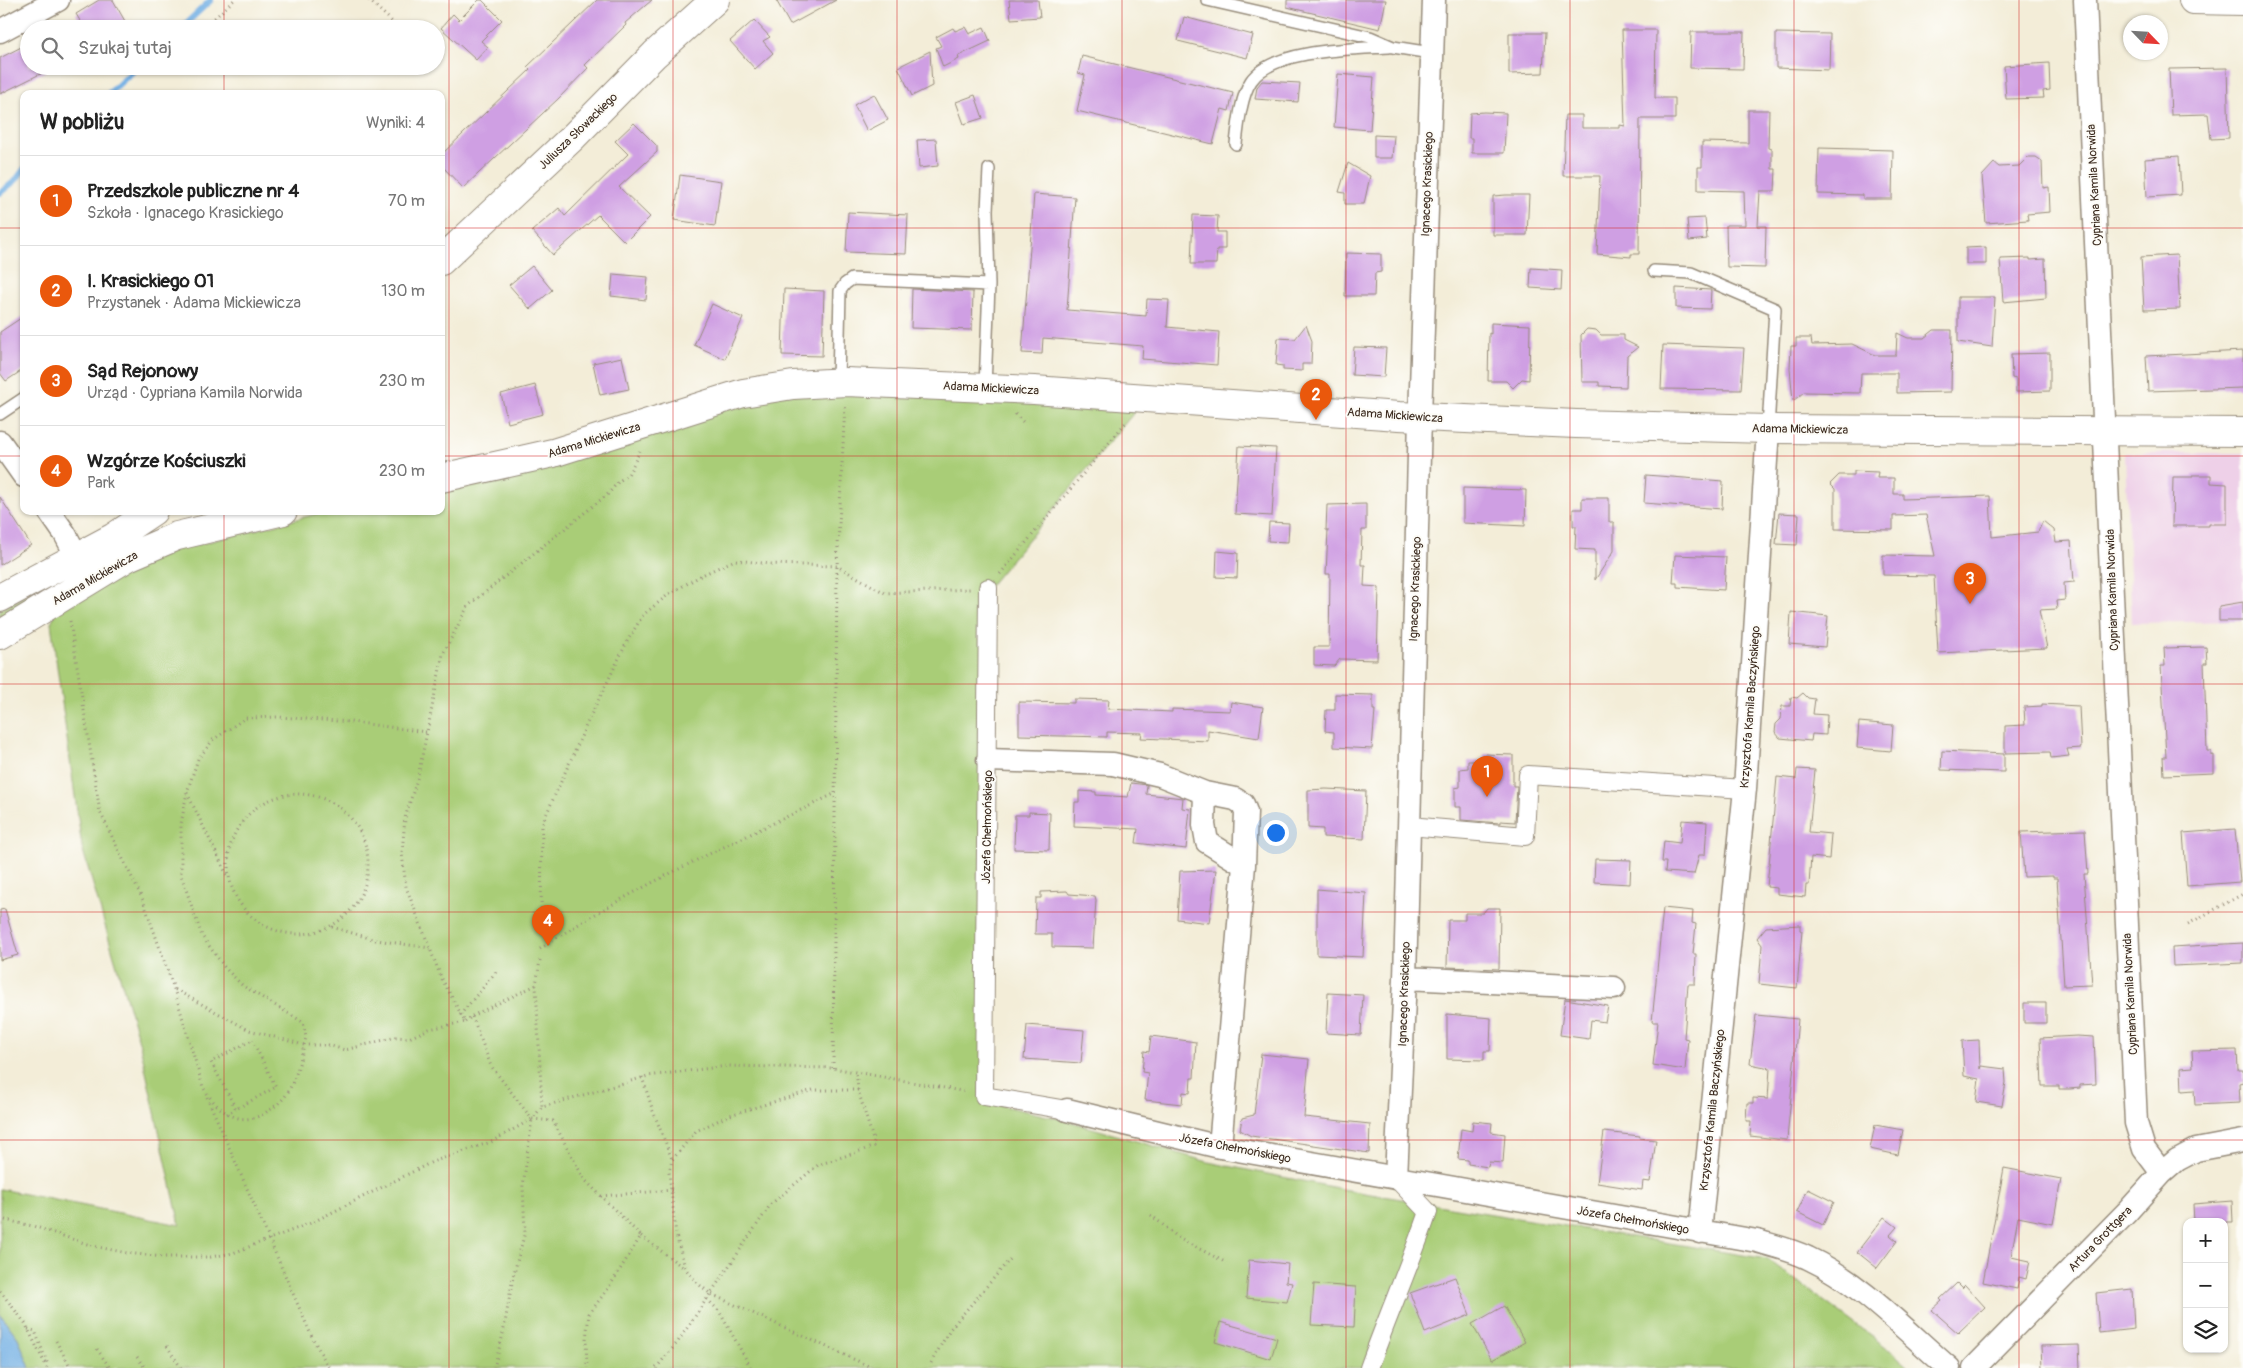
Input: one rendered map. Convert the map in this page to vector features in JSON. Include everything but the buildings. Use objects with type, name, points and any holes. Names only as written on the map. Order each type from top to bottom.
[{"type":"street","points":[[21,20],[58,0]]},
{"type":"street","name":"Juliusza Słowackiego","points":[[445,257],[568,142],[655,54],[716,0]]},
{"type":"street","name":"Ignacego Krasickiego","points":[[1396,1178],[1409,826],[1434,0]]},
{"type":"street","name":"Cypriana Kamila Norwida","points":[[2085,0],[2136,1123],[2144,1149],[2162,1172]]},
{"type":"street","points":[[2193,0],[2243,1]]},
{"type":"street","points":[[0,31],[20,20]]},
{"type":"street","name":"Adama Mickiewicza","points":[[445,477],[553,453],[743,393],[794,385],[842,382],[985,387],[1420,417],[1768,429],[2243,432]]},
{"type":"street","name":"Krzysztofa Kamila Baczyńskiego","points":[[1700,1232],[1745,789],[1768,429]]},
{"type":"street","points":[[0,442],[20,470]]},
{"type":"street","points":[[52,515],[65,534],[83,568],[114,537],[147,515]]},
{"type":"street","points":[[160,515],[159,526],[168,534],[177,536]]},
{"type":"street","name":"Adama Mickiewicza","points":[[0,598],[83,568],[128,557],[177,536],[267,515]]},
{"type":"street","name":"Adama Mickiewicza","points":[[0,635],[62,597],[83,568]]},
{"type":"street","name":"Józefa Chełmońskiego","points":[[988,588],[984,1096],[1067,1110],[1220,1147],[1757,1241],[1808,1258],[1846,1280],[1949,1368]]},
{"type":"street","points":[[988,760],[1113,764],[1160,775],[1205,793],[1235,799],[1243,804],[1246,812],[1244,865],[1220,1147]]},
{"type":"street","points":[[1409,826],[1525,836],[1528,774],[1745,789]]},
{"type":"street","points":[[1205,793],[1204,825],[1207,842],[1244,865]]},
{"type":"street","points":[[1404,978],[1614,988]]},
{"type":"street","name":"Artura Grottgera","points":[[1974,1368],[2127,1212],[2162,1172],[2177,1160],[2196,1150],[2243,1141]]},
{"type":"street","points":[[1370,1368],[1389,1312],[1411,1261],[1428,1212],[1396,1178]]},
{"type":"lane","points":[[1207,0],[1370,37],[1393,47]]},
{"type":"lane","points":[[1236,144],[1240,115],[1250,82],[1262,68],[1325,50],[1393,47],[1431,53]]},
{"type":"lane","points":[[985,387],[989,285],[986,211],[989,169]]},
{"type":"lane","name":"Krzysztofa Kamila Baczyńskiego","points":[[1654,271],[1691,273],[1775,309],[1768,429]]},
{"type":"lane","points":[[842,382],[840,291],[852,279],[989,285]]},
{"type":"lane","points":[[0,414],[20,401]]},
{"type":"path","points":[[213,20],[234,0]]},
{"type":"path","points":[[369,0],[390,20]]},
{"type":"path","points":[[833,1068],[837,566],[842,382]]},
{"type":"path","points":[[540,923],[542,824],[589,719],[643,615],[669,594],[702,575],[735,560],[771,564],[837,566],[886,593],[988,588],[1147,397]]},
{"type":"path","points":[[465,1022],[442,976],[406,887],[402,853],[404,818],[418,776],[443,654],[468,606],[608,494],[619,481],[628,475],[641,450]]},
{"type":"path","points":[[62,597],[69,609],[100,812],[143,900],[174,989],[203,1087],[312,1337],[329,1368]]},
{"type":"path","points":[[203,1087],[209,1098],[226,1114],[241,1119],[252,1119],[263,1115],[280,1103],[292,1084],[306,1037],[303,1022],[243,986],[225,968],[202,936],[181,875],[181,824],[186,792],[198,759],[213,740],[244,718],[279,717],[343,722],[426,732]]},
{"type":"path","points":[[186,792],[220,859],[230,884],[236,898],[245,911],[257,922],[270,929],[285,934],[301,935],[316,933],[331,927],[346,917],[357,904],[365,888],[369,871],[368,853],[363,836],[354,821],[342,808],[327,799],[310,794],[292,794],[275,798],[259,806],[246,817],[236,832],[229,857],[230,884]]},
{"type":"path","points":[[540,949],[584,920],[656,881],[836,793]]},
{"type":"path","points":[[2188,924],[2243,894]]},
{"type":"path","points":[[331,927],[376,940],[430,948]]},
{"type":"path","points":[[540,960],[536,985],[542,1107]]},
{"type":"path","points":[[460,1015],[496,972]]},
{"type":"path","points":[[174,989],[249,1030],[304,1045],[328,1045],[345,1050],[396,1037],[410,1038],[429,1029],[465,1022],[472,1016],[536,985]]},
{"type":"path","points":[[472,1016],[491,1066],[532,1119],[523,1186],[525,1232],[513,1276],[503,1334],[494,1368]]},
{"type":"path","points":[[226,1114],[236,1109],[276,1087],[252,1040],[211,1062],[236,1109]]},
{"type":"path","points":[[0,1219],[33,1226],[93,1246],[127,1253],[164,1257],[211,1257],[233,1252],[311,1224],[432,1162],[491,1142],[532,1119],[542,1107],[642,1078],[727,1066],[833,1068],[984,1096]]},
{"type":"path","points":[[656,1368],[677,1344],[772,1204],[818,1165],[875,1146],[858,1090],[856,1071]]},
{"type":"path","points":[[642,1078],[652,1111],[672,1160]]},
{"type":"path","points":[[685,1268],[676,1235],[670,1172],[672,1160],[696,1131],[730,1115],[813,1090],[858,1090]]},
{"type":"path","points":[[532,1119],[553,1121],[584,1179],[640,1236],[685,1268],[697,1283],[711,1294],[873,1368]]},
{"type":"path","points":[[600,1196],[672,1190]]},
{"type":"path","points":[[1151,1215],[1180,1239],[1225,1262]]},
{"type":"path","points":[[587,1368],[586,1339],[589,1314],[610,1287],[640,1236]]},
{"type":"path","points":[[931,1364],[950,1329],[1011,1258]]},
{"type":"path","points":[[0,1290],[28,1329],[35,1331],[48,1368]]},
{"type":"path","points":[[707,1299],[719,1311],[751,1368]]},
{"type":"path","points":[[56,1341],[71,1368]]},
{"type":"path","points":[[167,1346],[181,1368]]},
{"type":"path","points":[[96,1349],[110,1368]]},
{"type":"path","points":[[136,1357],[145,1368]]},
{"type":"shaded area","points":[[2125,453],[2243,453],[2243,621],[2132,623]]},
{"type":"green space","points":[[743,393],[1147,397],[988,588],[984,1096],[1004,1106],[1065,1120],[1208,1162],[1352,1191],[1767,1259],[1890,1350],[1910,1368],[30,1368],[18,1338],[0,1314],[0,1189],[180,1225],[140,1045],[82,847],[51,623],[62,597],[169,552],[312,515],[445,515],[445,477]]},
{"type":"green space","points":[[49,582],[54,591],[0,625],[0,610]]},
{"type":"water","points":[[0,1314],[18,1338],[30,1368],[0,1368]]},
{"type":"waterway","points":[[190,20],[211,0]]},
{"type":"waterway","points":[[112,90],[129,75]]},
{"type":"waterway","points":[[0,193],[20,174]]},
{"type":"place","name":"I. Krasickiego 01","points":[[1316,420]]},
{"type":"place","name":"Sąd Rejonowy","points":[[1970,604]]},
{"type":"place","name":"Przedszkole publiczne nr 4","points":[[1487,797]]},
{"type":"place","name":"Wzgórze Kościuszki","points":[[548,946]]}]
